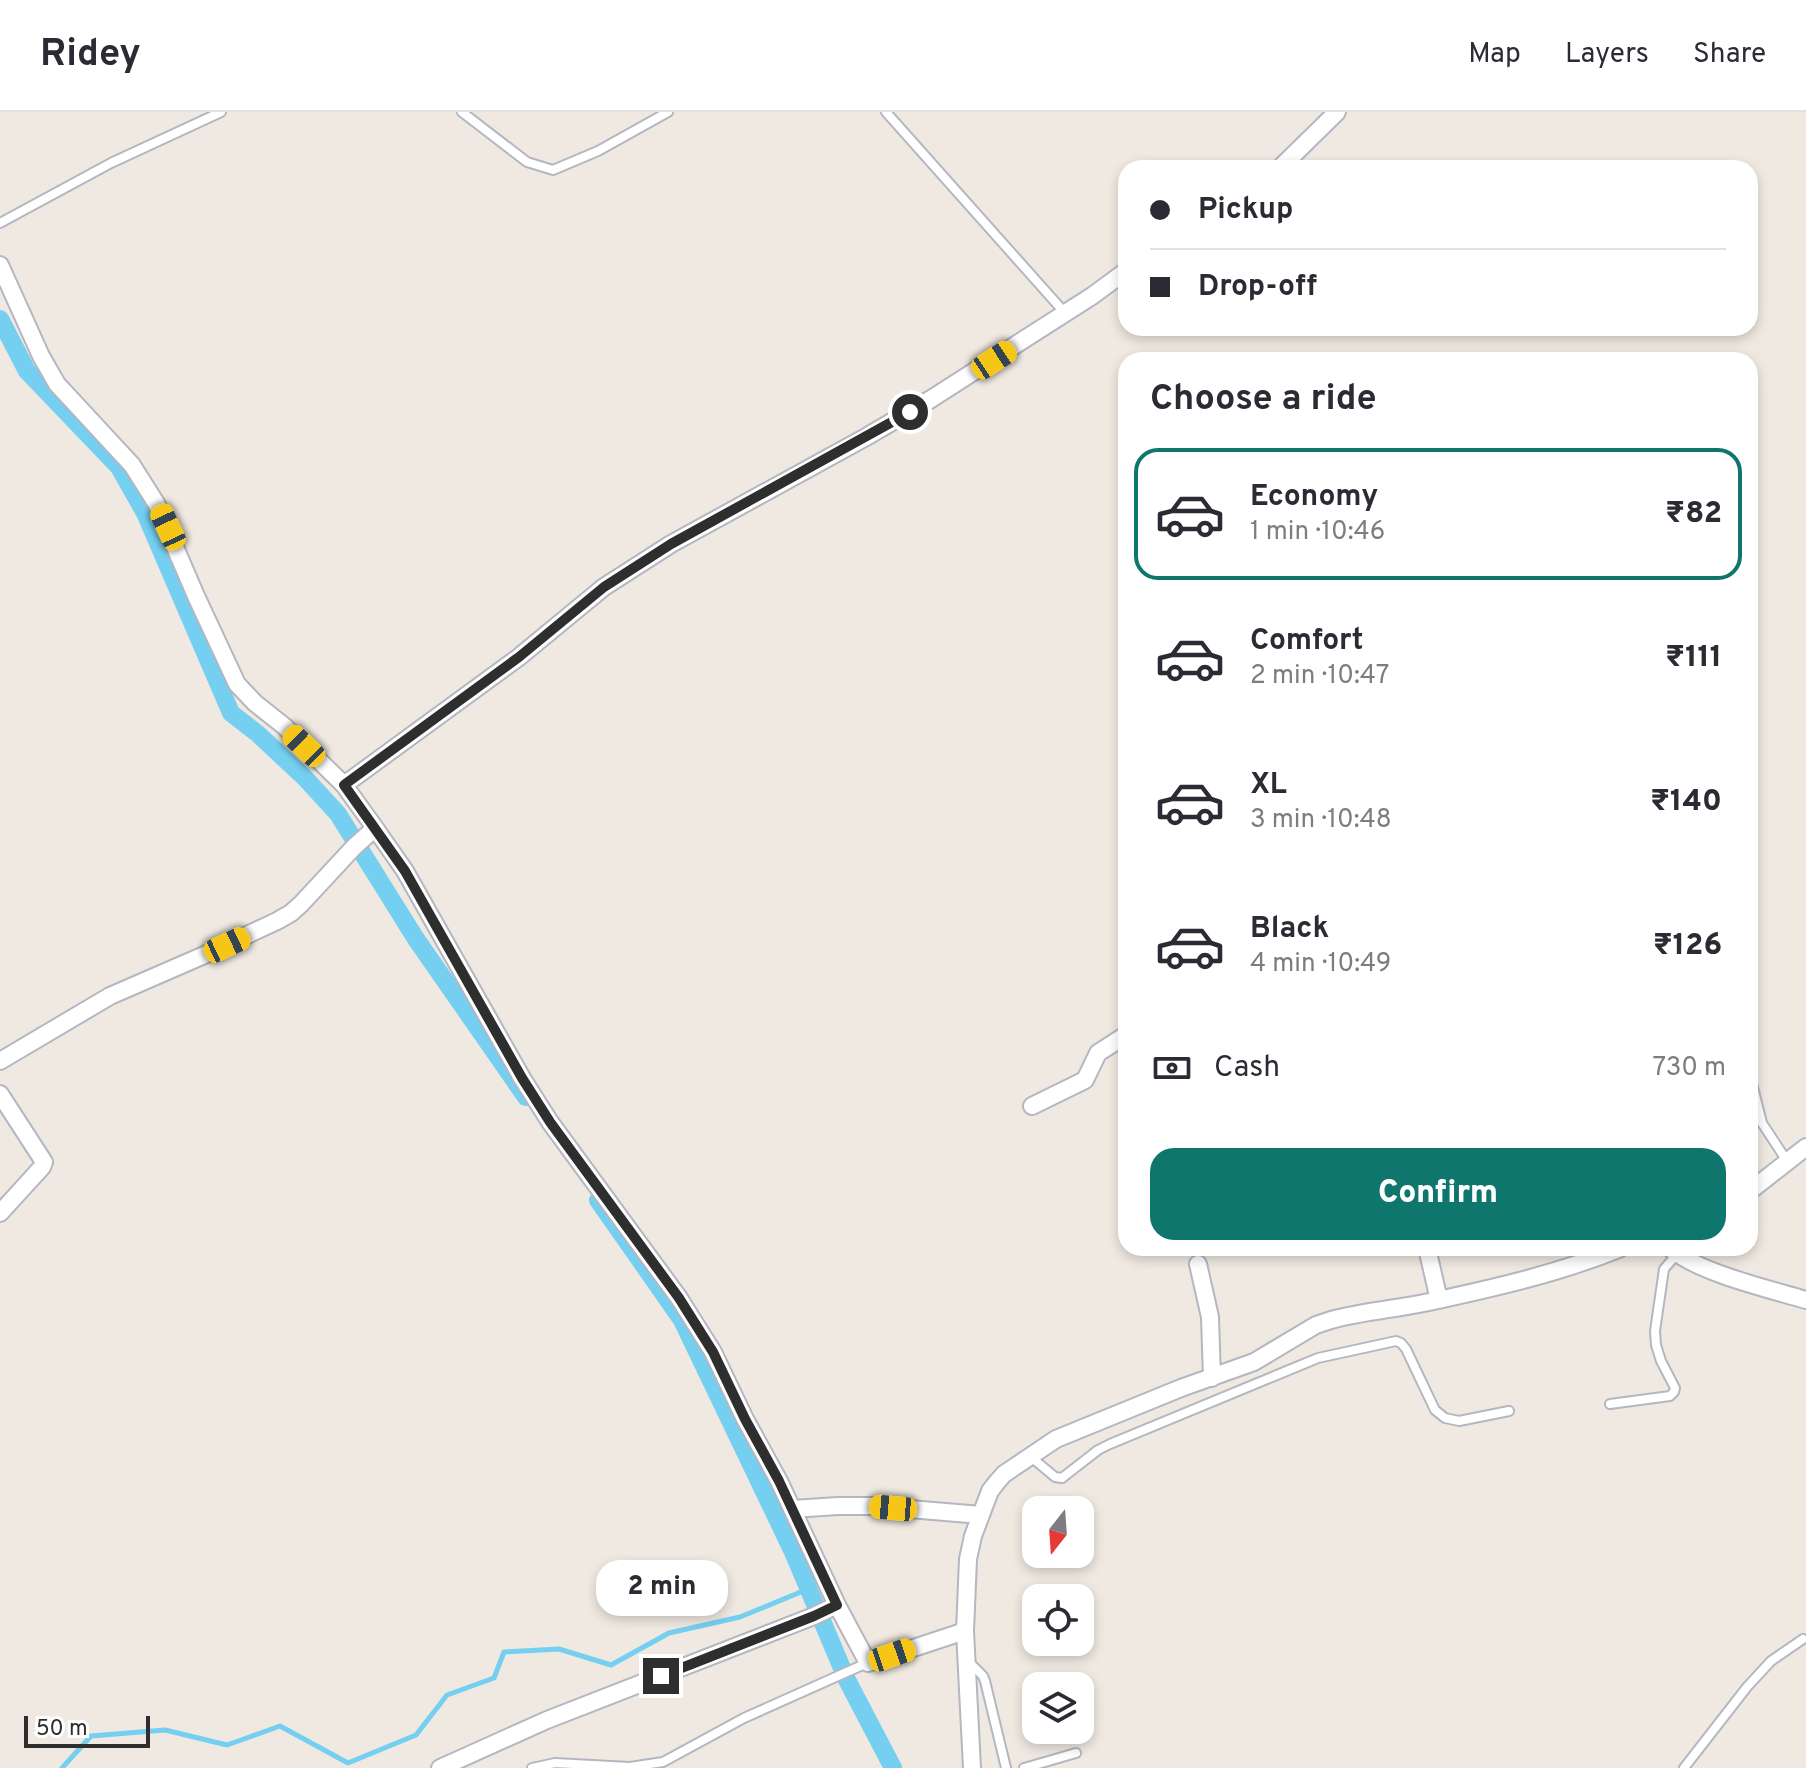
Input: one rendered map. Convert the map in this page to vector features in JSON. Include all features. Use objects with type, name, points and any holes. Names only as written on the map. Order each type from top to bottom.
[{"type":"street","points":[[1288,160],[1337,112]]},
{"type":"street","points":[[0,265],[57,384],[132,465],[156,503],[237,684],[344,785],[364,838],[405,871],[550,1122],[697,1325],[792,1509],[827,1610],[864,1664],[965,1631]]},
{"type":"street","points":[[344,785],[519,657],[604,587],[671,544],[931,399],[1118,277]]},
{"type":"street","points":[[0,1061],[110,996],[291,913],[364,838]]},
{"type":"street","points":[[1032,1106],[1085,1080],[1098,1053],[1118,1040]]},
{"type":"street","points":[[0,1094],[44,1162],[0,1213]]},
{"type":"street","points":[[1758,1185],[1806,1147]]},
{"type":"street","points":[[1429,1256],[1439,1300]]},
{"type":"street","points":[[972,1768],[965,1631],[968,1559],[990,1491],[1004,1474],[1056,1439],[1254,1362],[1316,1325],[1439,1300],[1545,1273],[1597,1256]]},
{"type":"street","points":[[1685,1256],[1725,1275],[1806,1300]]},
{"type":"street","points":[[1198,1264],[1210,1317],[1212,1378]]},
{"type":"street","points":[[792,1509],[874,1506],[981,1515]]},
{"type":"street","points":[[440,1768],[547,1720],[827,1610]]},
{"type":"lane","points":[[0,223],[111,163],[221,112]]},
{"type":"lane","points":[[462,112],[527,162],[553,170],[598,151],[668,112]]},
{"type":"lane","points":[[886,112],[1065,313]]},
{"type":"lane","points":[[1758,1107],[1762,1123],[1788,1162]]},
{"type":"lane","points":[[1610,1404],[1670,1396],[1674,1392],[1656,1345],[1655,1331],[1664,1269],[1671,1256]]},
{"type":"lane","points":[[1030,1456],[1055,1477],[1062,1478],[1110,1444],[1318,1358],[1396,1341],[1406,1349],[1435,1410],[1445,1418],[1459,1421],[1509,1411]]},
{"type":"lane","points":[[1684,1768],[1747,1687],[1771,1661],[1803,1639]]},
{"type":"lane","points":[[967,1660],[985,1681],[1006,1768]]},
{"type":"lane","points":[[532,1768],[555,1763],[630,1767],[663,1762],[744,1718],[864,1664]]},
{"type":"lane","points":[[1024,1768],[1076,1753]]},
{"type":"waterway","points":[[0,319],[27,371],[119,467],[145,513],[231,713],[305,778],[338,814],[416,939],[526,1097]]},
{"type":"waterway","points":[[598,1200],[682,1320],[793,1552],[847,1680],[893,1768]]},
{"type":"waterway","points":[[62,1768],[91,1736],[165,1730],[227,1745],[280,1726],[348,1763],[416,1735],[447,1695],[494,1678],[504,1652],[559,1649],[611,1665],[669,1633],[740,1617],[808,1589]]},
{"type":"route","points":[[661,1676],[837,1605],[779,1481],[697,1325],[550,1122],[405,871],[344,785],[519,657],[604,587],[671,544],[910,412]]}]
